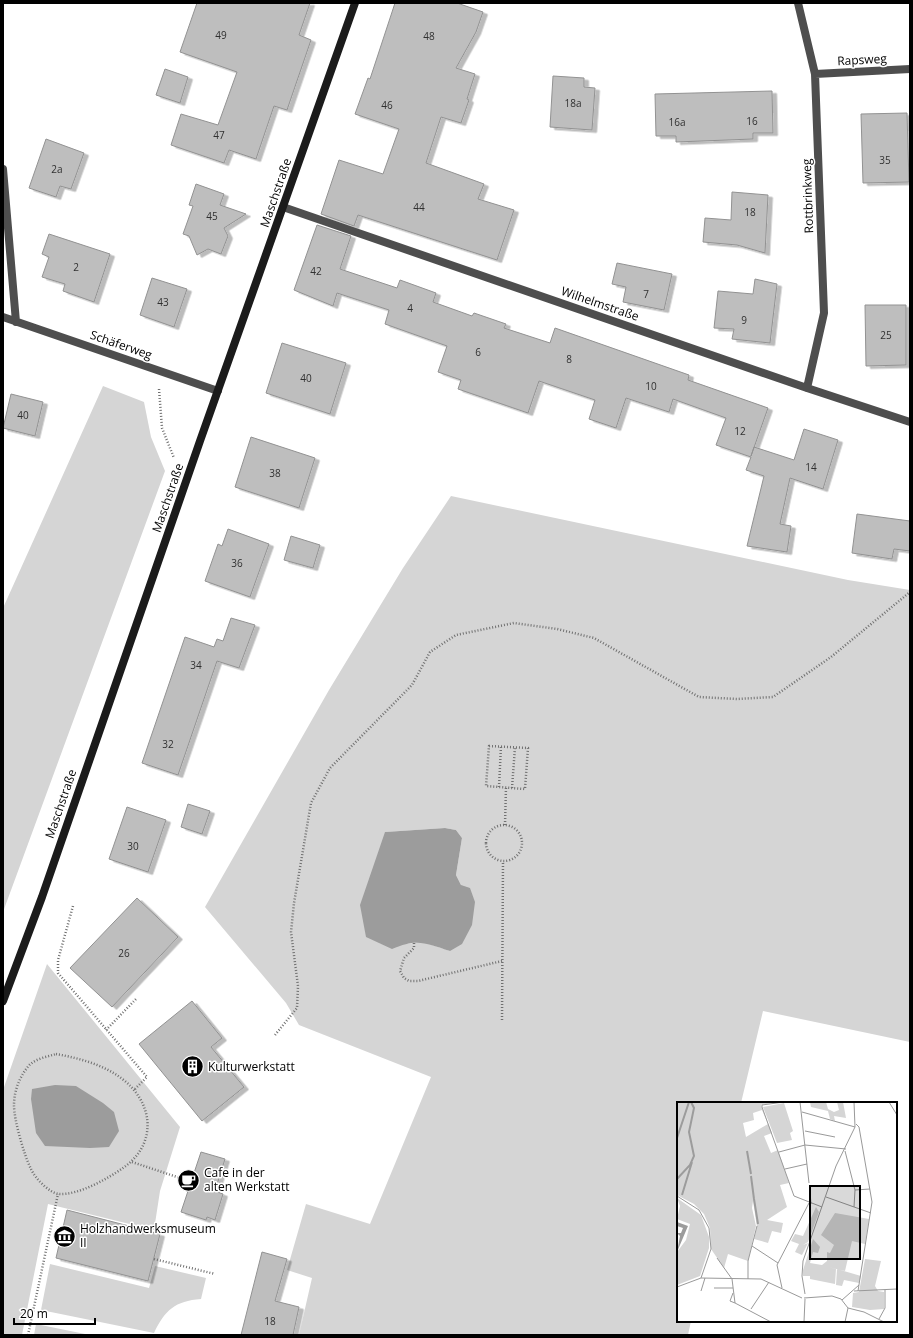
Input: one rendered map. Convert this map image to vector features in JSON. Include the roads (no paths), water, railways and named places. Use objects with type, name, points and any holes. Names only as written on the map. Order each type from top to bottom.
[{"type":"street","name":"Maschstraße","points":[[3,1001],[42,897],[218,391],[356,3]]},
{"type":"street","name":"Rottbrinkweg","points":[[798,3],[815,74],[824,313],[807,388]]},
{"type":"street","name":"Rapsweg","points":[[815,74],[910,70]]},
{"type":"street","points":[[3,169],[16,322]]},
{"type":"street","name":"Wilhelmstraße","points":[[284,207],[807,388],[910,422]]},
{"type":"street","name":"Schäferweg","points":[[3,317],[218,391]]},
{"type":"place","name":"Kulturwerkstatt","points":[[193,1067]]},
{"type":"place","name":"Cafe in der alten Werkstatt","points":[[189,1180]]},
{"type":"place","name":"Holzhandwerksmuseum II","points":[[65,1236]]}]
